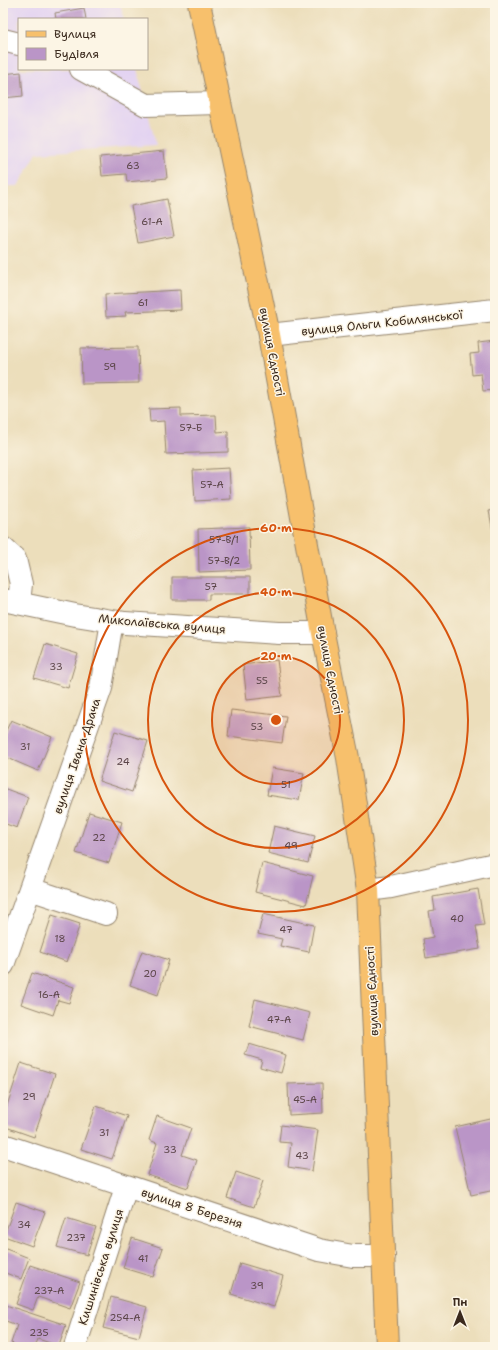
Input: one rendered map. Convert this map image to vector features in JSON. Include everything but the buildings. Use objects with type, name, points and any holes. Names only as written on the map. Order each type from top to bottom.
[{"type":"main road","name":"вулиця Єдності","points":[[199,3],[269,335],[322,633],[348,758],[368,890],[388,1347]]},
{"type":"street","points":[[3,40],[18,44]]},
{"type":"street","points":[[83,70],[146,105],[219,103]]},
{"type":"street","name":"вулиця Ольги Кобилянської","points":[[269,335],[495,310]]},
{"type":"street","points":[[3,548],[15,560],[21,584],[11,602]]},
{"type":"street","name":"Миколаївська вулиця","points":[[11,602],[112,621],[279,633],[322,633]]},
{"type":"street","name":"вулиця Івана Драча","points":[[3,965],[101,688],[112,621]]},
{"type":"street","points":[[368,890],[391,887],[495,864]]},
{"type":"street","points":[[30,889],[106,914]]},
{"type":"street","name":"вулиця 8 Березня","points":[[3,1145],[319,1250],[353,1256],[384,1256]]},
{"type":"street","name":"Кишинівська вулиця","points":[[75,1347],[126,1187]]},
{"type":"shaded area","points":[[3,3],[120,3],[124,18],[18,18],[18,70],[137,70],[156,145],[37,153],[18,186],[3,186]]}]
